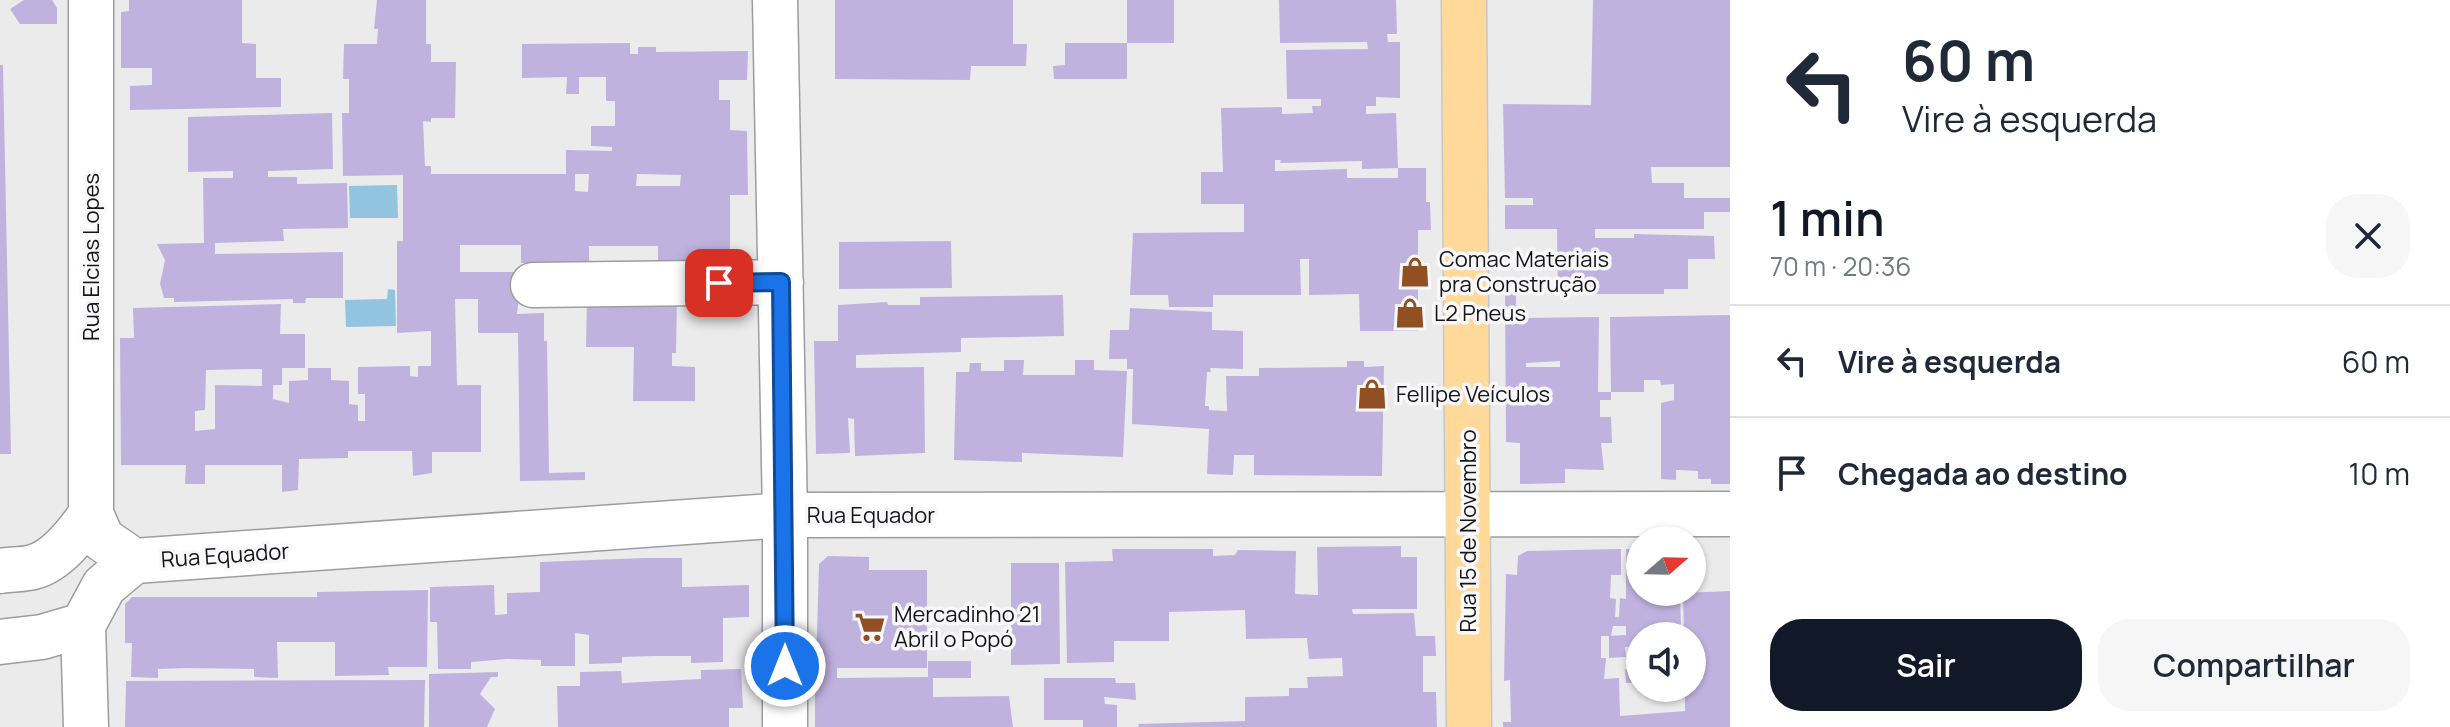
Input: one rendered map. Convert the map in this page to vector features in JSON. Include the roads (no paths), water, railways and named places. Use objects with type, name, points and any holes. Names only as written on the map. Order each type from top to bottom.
[{"type":"main road","name":"Rua 15 de Novembro","points":[[1464,0],[1469,727]]},
{"type":"street","name":"Rua Elcias Lopes","points":[[91,0],[91,514]]},
{"type":"street","points":[[775,0],[785,515],[785,727]]},
{"type":"street","points":[[533,285],[781,282]]},
{"type":"street","points":[[91,514],[102,539],[134,561]]},
{"type":"street","points":[[0,571],[35,567],[50,558],[79,532],[91,514]]},
{"type":"street","name":"Rua Equador","points":[[83,625],[104,586],[134,561],[785,515],[1730,514]]},
{"type":"street","points":[[0,642],[42,637],[83,625],[86,727]]},
{"type":"water","points":[[397,185],[398,218],[350,218],[349,186]]},
{"type":"water","points":[[388,289],[395,290],[396,326],[346,327],[345,300],[387,299]]},
{"type":"place","name":"Comac Materiais pra Construção","points":[[1415,272]]},
{"type":"place","name":"L2 Pneus","points":[[1410,313]]},
{"type":"place","name":"Fellipe Veículos","points":[[1372,394]]},
{"type":"place","name":"Mercadinho 21 Abril o Popó","points":[[870,627]]}]
